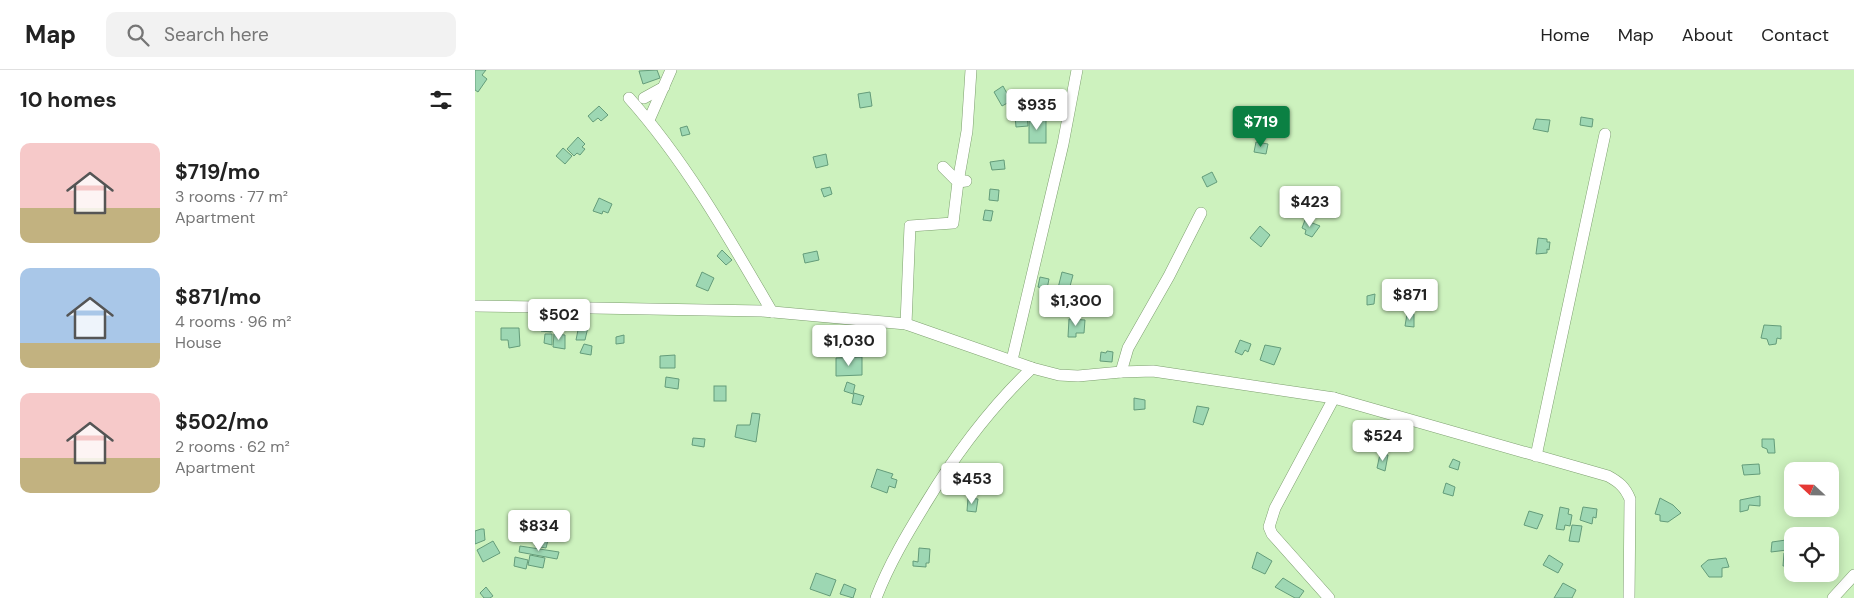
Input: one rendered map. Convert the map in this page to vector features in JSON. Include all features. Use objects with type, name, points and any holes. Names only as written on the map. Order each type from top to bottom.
[{"type":"street","points":[[649,120],[671,70]]},
{"type":"street","points":[[906,324],[910,226],[953,223],[962,182],[971,70]]},
{"type":"street","points":[[1012,360],[1063,144],[1077,70]]},
{"type":"street","points":[[644,98],[664,87]]},
{"type":"street","points":[[629,98],[649,120],[719,221],[772,312]]},
{"type":"street","points":[[1536,456],[1605,134]]},
{"type":"street","points":[[943,167],[962,182]]},
{"type":"street","points":[[1121,372],[1128,348],[1169,276],[1201,213]]},
{"type":"street","points":[[475,306],[772,312],[906,324],[1032,368],[1059,375],[1077,376],[1153,371],[1335,398],[1375,408],[1608,476],[1619,482],[1626,490],[1630,499],[1629,598]]},
{"type":"street","points":[[876,598],[886,572],[910,528],[956,455],[1004,395],[1032,368]]},
{"type":"street","points":[[1329,598],[1272,534],[1269,527],[1275,508],[1335,398]]},
{"type":"street","points":[[1833,598],[1854,575]]},
{"type":"building","points":[[475,70],[486,70],[482,75],[487,79],[478,92],[475,90]]},
{"type":"building","points":[[657,70],[660,78],[643,84],[639,71]]},
{"type":"building","points":[[1003,86],[1011,101],[1002,106],[994,92]]},
{"type":"building","points":[[870,92],[872,106],[860,108],[858,94]]},
{"type":"building","points":[[599,106],[608,115],[601,121],[598,118],[593,122],[588,116]]},
{"type":"building","points":[[1015,116],[1027,116],[1028,126],[1016,127]]},
{"type":"building","points":[[1581,117],[1593,119],[1592,127],[1580,125]]},
{"type":"building","points":[[1536,119],[1550,120],[1548,132],[1533,129]]},
{"type":"building","points":[[1029,120],[1046,120],[1046,143],[1029,143]]},
{"type":"building","points":[[687,126],[690,134],[682,136],[680,128]]},
{"type":"building","points":[[578,137],[585,144],[582,147],[585,149],[580,155],[577,153],[574,156],[567,149]]},
{"type":"building","points":[[1256,142],[1268,144],[1266,154],[1254,152]]},
{"type":"building","points":[[563,148],[572,156],[565,164],[556,156]]},
{"type":"building","points":[[826,154],[828,165],[816,168],[813,157]]},
{"type":"building","points":[[1004,160],[1005,169],[992,170],[990,162]]},
{"type":"building","points":[[1212,172],[1217,182],[1207,187],[1202,177]]},
{"type":"building","points":[[830,187],[832,194],[824,197],[821,189]]},
{"type":"building","points":[[990,189],[999,190],[998,201],[989,200]]},
{"type":"building","points":[[599,198],[612,204],[608,213],[603,211],[602,214],[593,211]]},
{"type":"building","points":[[985,210],[993,211],[991,221],[983,220]]},
{"type":"building","points":[[1305,220],[1320,226],[1312,237],[1305,234],[1306,230],[1302,228]]},
{"type":"building","points":[[1260,226],[1270,235],[1261,247],[1250,238]]},
{"type":"building","points":[[1538,238],[1547,239],[1547,242],[1550,242],[1547,253],[1536,254]]},
{"type":"building","points":[[722,250],[732,260],[726,265],[717,256]]},
{"type":"building","points":[[817,251],[819,260],[805,263],[803,254]]},
{"type":"building","points":[[702,272],[714,278],[708,291],[696,286]]},
{"type":"building","points":[[1062,272],[1073,275],[1069,290],[1058,288]]},
{"type":"building","points":[[1040,277],[1049,279],[1047,289],[1038,287]]},
{"type":"building","points":[[1429,283],[1433,296],[1424,298],[1421,286]]},
{"type":"building","points":[[1375,294],[1374,304],[1367,305],[1367,296]]},
{"type":"building","points":[[1407,314],[1414,314],[1414,327],[1405,326]]},
{"type":"building","points":[[1069,319],[1085,320],[1084,333],[1076,333],[1076,337],[1068,337]]},
{"type":"building","points":[[542,321],[551,322],[551,332],[541,331]]},
{"type":"building","points":[[579,325],[588,327],[585,340],[576,340]]},
{"type":"building","points":[[1764,325],[1781,326],[1781,339],[1777,338],[1776,344],[1769,345],[1767,339],[1761,338]]},
{"type":"building","points":[[501,328],[519,328],[520,346],[509,348],[508,340],[501,340]]},
{"type":"building","points":[[545,334],[552,334],[552,345],[544,343]]},
{"type":"building","points":[[554,334],[565,335],[565,349],[553,347]]},
{"type":"building","points":[[624,335],[624,343],[616,344],[616,337]]},
{"type":"building","points":[[1240,340],[1251,344],[1248,352],[1245,350],[1242,355],[1235,352]]},
{"type":"building","points":[[584,344],[592,346],[591,355],[580,353]]},
{"type":"building","points":[[1265,345],[1281,348],[1274,365],[1260,360]]},
{"type":"building","points":[[1107,351],[1113,352],[1112,362],[1100,361],[1101,352],[1106,353]]},
{"type":"building","points":[[675,355],[675,368],[660,368],[660,356]]},
{"type":"building","points":[[862,357],[862,375],[836,376],[836,358]]},
{"type":"building","points":[[666,377],[679,379],[678,389],[665,387]]},
{"type":"building","points":[[847,382],[855,385],[853,394],[844,391]]},
{"type":"building","points":[[714,386],[726,386],[726,401],[714,401]]},
{"type":"building","points":[[854,393],[864,396],[861,405],[852,403]]},
{"type":"building","points":[[1134,398],[1145,400],[1145,409],[1134,410]]},
{"type":"building","points":[[1197,406],[1209,408],[1203,425],[1193,422]]},
{"type":"building","points":[[752,413],[760,414],[756,442],[735,437],[737,425],[750,425]]},
{"type":"building","points":[[693,438],[705,439],[704,447],[692,445]]},
{"type":"building","points":[[1762,439],[1774,439],[1775,453],[1768,453],[1767,449],[1762,447]]},
{"type":"building","points":[[1380,454],[1388,455],[1385,471],[1377,468]]},
{"type":"building","points":[[1453,459],[1460,462],[1458,470],[1449,467]]},
{"type":"building","points":[[1759,464],[1760,474],[1744,475],[1742,465]]},
{"type":"building","points":[[877,469],[893,474],[891,478],[897,480],[895,488],[889,486],[887,493],[871,487]]},
{"type":"building","points":[[1446,483],[1455,487],[1453,496],[1443,493]]},
{"type":"building","points":[[1760,496],[1760,506],[1749,505],[1748,510],[1740,512],[1740,500]]},
{"type":"building","points":[[968,498],[978,499],[976,512],[967,511]]},
{"type":"building","points":[[1660,498],[1673,505],[1681,513],[1668,522],[1660,521],[1660,515],[1655,514]]},
{"type":"building","points":[[1560,507],[1569,509],[1568,514],[1572,515],[1570,526],[1565,525],[1564,530],[1556,529]]},
{"type":"building","points":[[1583,507],[1597,509],[1596,518],[1593,517],[1592,524],[1580,520]]},
{"type":"building","points":[[1529,511],[1543,515],[1537,529],[1524,525]]},
{"type":"building","points":[[541,517],[555,522],[550,539],[535,534]]},
{"type":"building","points":[[1572,525],[1582,526],[1579,542],[1569,541]]},
{"type":"building","points":[[484,529],[485,540],[475,544],[475,531]]},
{"type":"building","points":[[536,537],[548,540],[546,548],[535,546]]},
{"type":"building","points":[[1784,540],[1784,550],[1771,552],[1772,542]]},
{"type":"building","points":[[493,541],[500,553],[483,562],[477,550]]},
{"type":"building","points":[[520,546],[559,552],[557,559],[519,552]]},
{"type":"building","points":[[919,548],[930,549],[929,563],[926,563],[926,567],[913,566],[913,561],[918,562]]},
{"type":"building","points":[[1257,552],[1272,561],[1265,574],[1252,568]]},
{"type":"building","points":[[530,555],[545,558],[543,568],[528,565]]},
{"type":"building","points":[[1549,555],[1563,564],[1558,573],[1543,565]]},
{"type":"building","points":[[515,557],[528,560],[526,569],[514,566]]},
{"type":"building","points":[[1726,558],[1729,567],[1722,568],[1722,577],[1709,577],[1701,566],[1708,560]]},
{"type":"building","points":[[816,573],[836,580],[830,596],[810,589]]},
{"type":"building","points":[[1283,578],[1304,591],[1299,598],[1295,598],[1275,587]]},
{"type":"building","points":[[1563,583],[1576,590],[1572,598],[1554,598]]},
{"type":"building","points":[[844,584],[856,589],[853,598],[840,594]]},
{"type":"building","points":[[486,587],[493,596],[490,598],[484,598],[480,593]]}]
